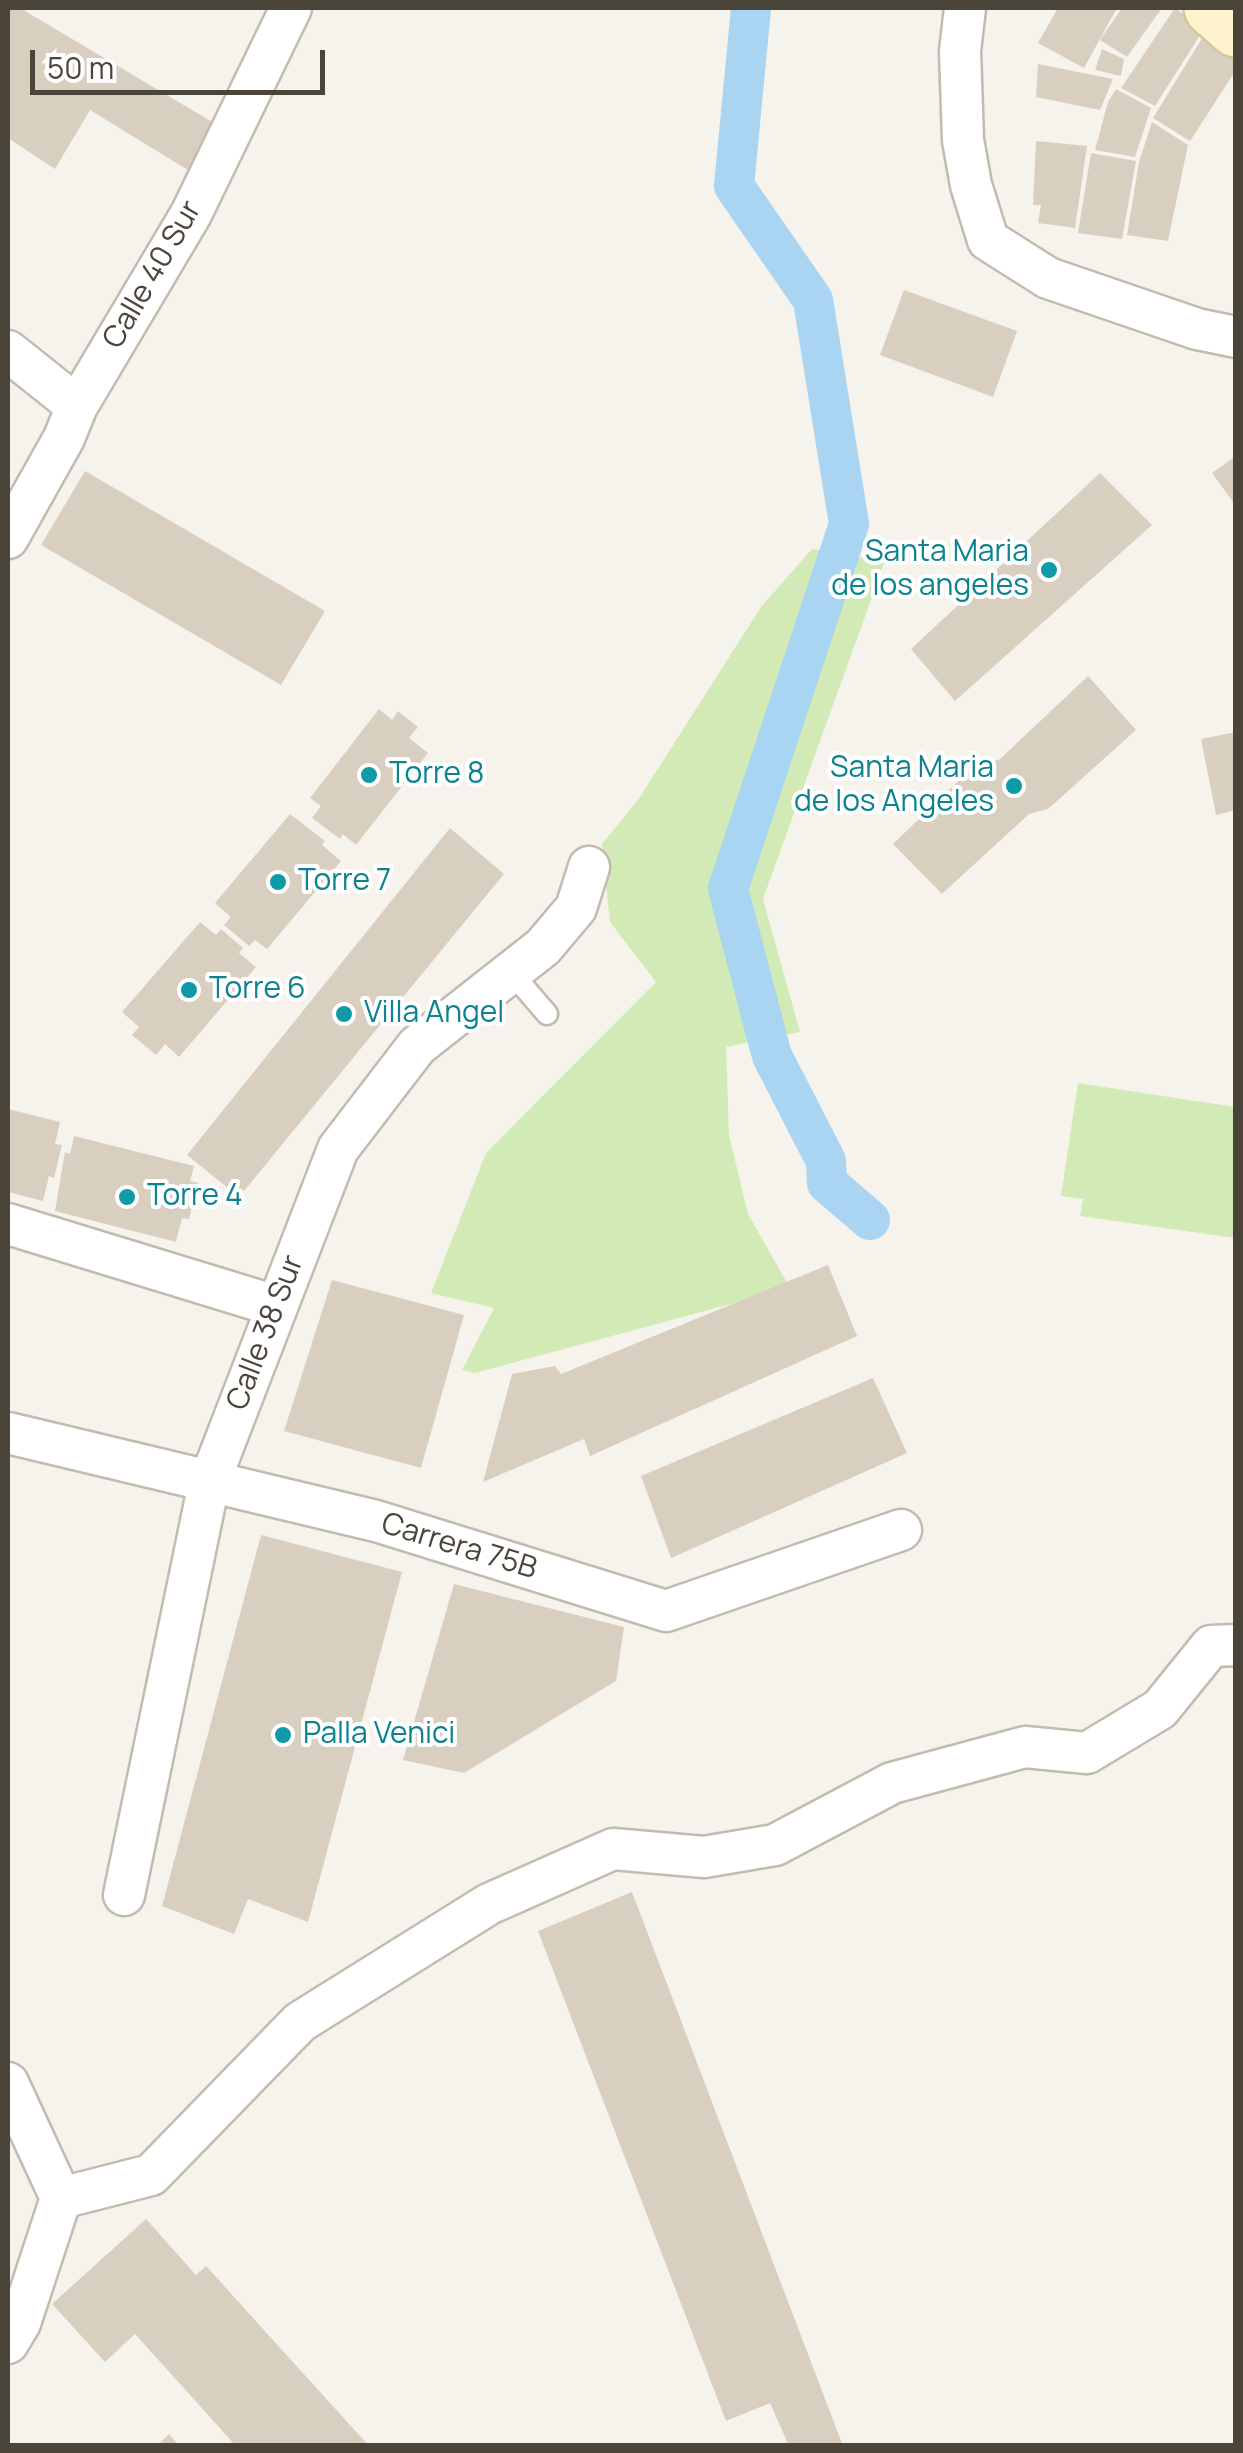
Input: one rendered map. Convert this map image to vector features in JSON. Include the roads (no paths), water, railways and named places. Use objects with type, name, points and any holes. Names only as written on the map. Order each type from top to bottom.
[{"type":"street","name":"Calle 40 Sur","points":[[8,538],[64,438],[77,406],[191,214],[288,8]]},
{"type":"street","points":[[965,8],[960,51],[963,140],[971,185],[988,240],[1048,278],[1197,329],[1236,337]]},
{"type":"street","points":[[1212,8],[1236,29]]},
{"type":"street","points":[[8,351],[77,406]]},
{"type":"street","name":"Calle 38 Sur","points":[[124,1895],[209,1483],[338,1148],[417,1046],[543,947],[576,908],[589,867]]},
{"type":"street","points":[[8,1224],[276,1306]]},
{"type":"street","name":"Carrera 75B","points":[[8,1433],[376,1522],[666,1611],[901,1530]]},
{"type":"street","points":[[61,2198],[150,2175],[300,2022],[489,1904],[613,1850],[704,1857],[774,1845],[892,1783],[1025,1748],[1087,1753],[1160,1709],[1211,1646],[1236,1644]]},
{"type":"street","points":[[8,2083],[61,2198],[20,2323],[8,2343]]},
{"type":"lane","points":[[511,972],[548,1014]]},
{"type":"waterway","points":[[751,8],[734,186],[813,300],[849,524],[728,889],[772,1056],[826,1161],[827,1183],[870,1220]]},
{"type":"place","name":"Santa Maria de los angeles","points":[[1049,570]]},
{"type":"place","name":"Torre 8","points":[[369,775]]},
{"type":"place","name":"Santa Maria de los Angeles","points":[[1014,786]]},
{"type":"place","name":"Torre 7","points":[[278,882]]},
{"type":"place","name":"Torre 6","points":[[189,990]]},
{"type":"place","name":"Villa Angel","points":[[344,1014]]},
{"type":"place","name":"Torre 4","points":[[127,1197]]},
{"type":"place","name":"Palla Venici","points":[[283,1735]]}]
